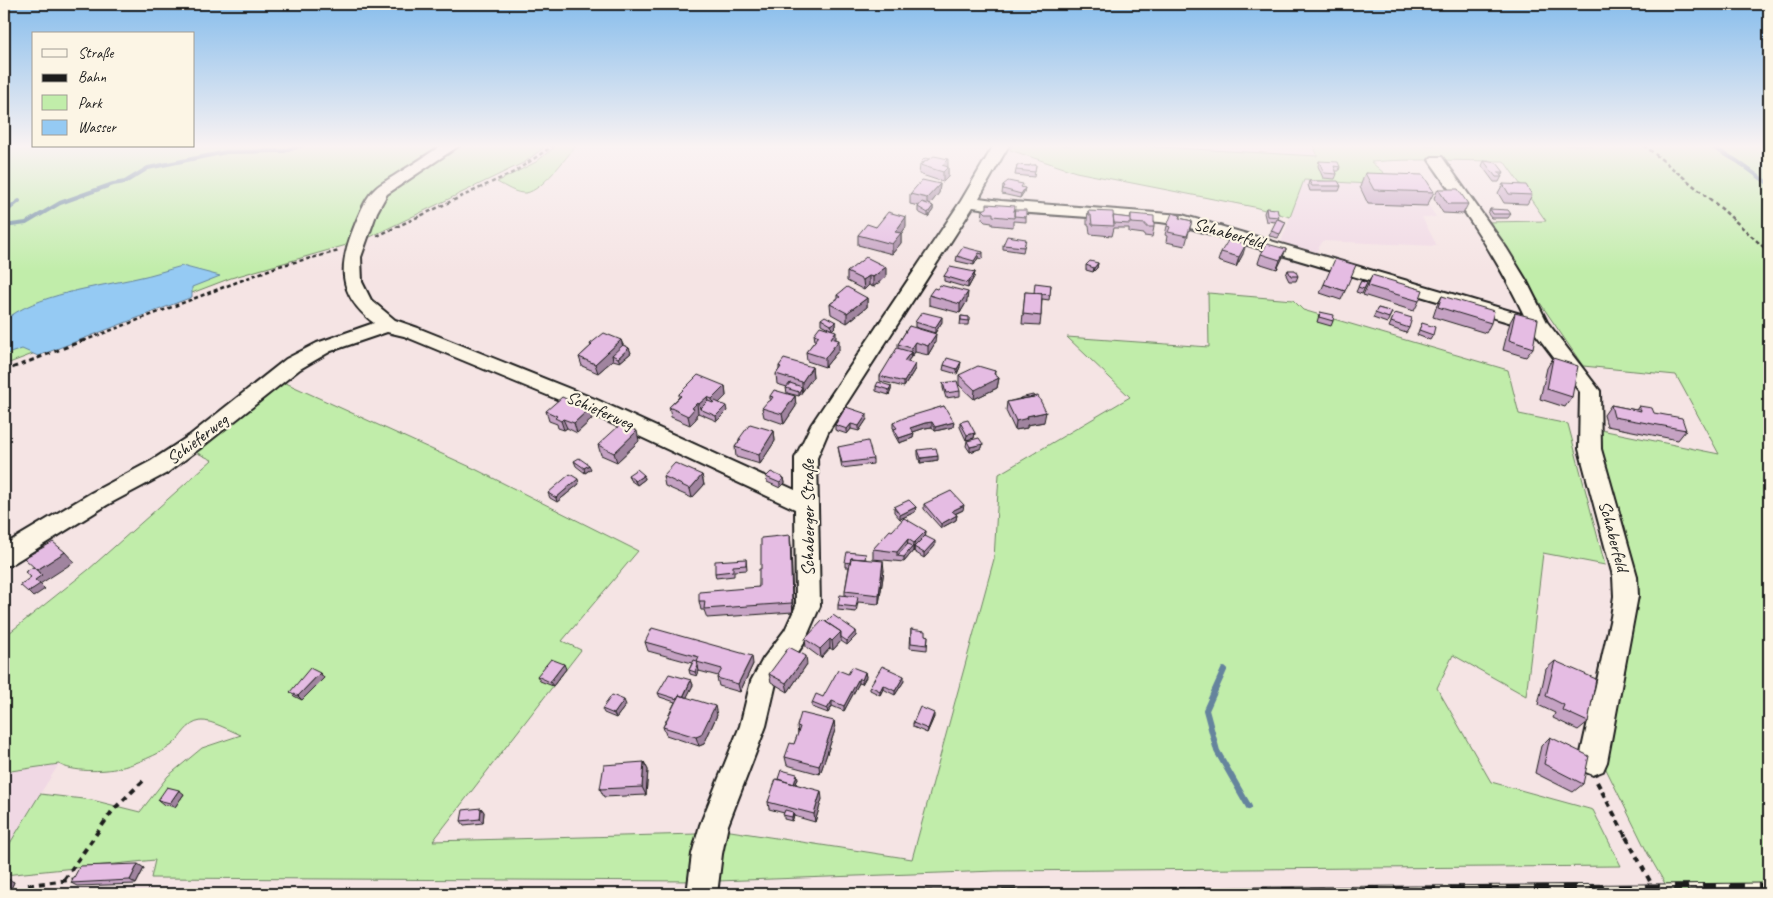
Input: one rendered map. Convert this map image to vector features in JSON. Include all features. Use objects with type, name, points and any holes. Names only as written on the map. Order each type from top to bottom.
[{"type":"street","name":"Schieferweg","points":[[388,187],[373,203],[353,249],[351,268],[357,294],[368,309],[390,326],[419,335],[588,404],[807,505]]},
{"type":"street","name":"Schaberger Straße","points":[[702,894],[707,854],[714,824],[753,726],[764,681],[794,638],[807,611],[806,458],[818,430],[977,187]]},
{"type":"street","name":"Schaberfeld","points":[[1458,187],[1518,282],[1540,326],[1590,391],[1590,449],[1625,576],[1626,596],[1593,762]]},
{"type":"street","name":"Schaberfeld","points":[[969,201],[1001,206],[1182,220],[1540,326]]},
{"type":"street","name":"Schieferweg","points":[[4,557],[99,499],[159,467],[202,436],[293,364],[348,338],[380,327],[390,326]]},
{"type":"path","points":[[4,371],[280,266],[311,257],[353,249],[393,228],[482,187]]},
{"type":"path","points":[[1694,187],[1769,252]]},
{"type":"path","points":[[1593,762],[1600,790],[1657,894]]},
{"type":"path","points":[[64,880],[113,810],[144,780]]},
{"type":"path","points":[[28,885],[82,878]]},
{"type":"shaded area","points":[[1301,187],[1417,187],[1436,217],[1422,217],[1437,246],[1323,241],[1316,252],[1281,242]]},
{"type":"shaded area","points":[[59,764],[40,794],[4,853],[4,772]]},
{"type":"green space","points":[[4,187],[474,187],[364,240],[231,278],[4,365]]},
{"type":"green space","points":[[507,187],[538,187],[526,193]]},
{"type":"green space","points":[[1152,187],[1301,187],[1290,217],[1254,207]]},
{"type":"green space","points":[[1522,187],[1769,187],[1769,894],[1671,894],[1648,854],[1604,765],[1637,583],[1598,453],[1596,429],[1719,454],[1676,375],[1583,366],[1485,222],[1546,221]]},
{"type":"green space","points":[[1208,293],[1293,300],[1303,310],[1508,370],[1519,414],[1568,424],[1605,565],[1543,553],[1526,696],[1453,655],[1437,688],[1491,782],[1593,810],[1621,866],[996,871],[717,881],[724,830],[912,859],[994,559],[999,474],[1130,397],[1067,337],[1209,347]]},
{"type":"green space","points":[[277,379],[475,469],[638,551],[562,641],[581,650],[433,841],[697,834],[700,862],[696,881],[151,878],[155,860],[4,875],[4,853],[40,794],[92,800],[140,812],[168,776],[202,748],[241,735],[215,724],[201,721],[188,727],[172,745],[146,759],[125,767],[88,770],[71,769],[59,764],[4,772],[4,637],[88,570],[212,460],[189,449]]},
{"type":"water","points":[[182,266],[220,276],[192,287],[192,297],[38,356],[22,349],[4,355],[4,321],[32,304],[86,288],[143,277]]},
{"type":"building","points":[[916,187],[937,187],[927,198],[910,194]]},
{"type":"building","points":[[1004,187],[1025,188],[1021,194],[1003,189]]},
{"type":"building","points":[[1372,187],[1431,187],[1434,192],[1374,190]]},
{"type":"building","points":[[1505,187],[1527,187],[1532,195],[1509,194]]},
{"type":"building","points":[[1438,189],[1458,189],[1468,204],[1448,204]]},
{"type":"building","points":[[922,202],[933,206],[928,213],[918,207]]},
{"type":"building","points":[[987,204],[1015,206],[1014,218],[993,216],[993,213],[986,213],[983,210],[987,208]]},
{"type":"building","points":[[1266,208],[1277,209],[1279,217],[1267,216]]},
{"type":"building","points":[[1490,209],[1508,210],[1511,214],[1493,214]]},
{"type":"building","points":[[1014,210],[1026,210],[1026,217],[1014,216]]},
{"type":"building","points":[[1088,211],[1113,212],[1114,226],[1092,225],[1091,215],[1089,215]]},
{"type":"building","points":[[888,212],[906,217],[895,232],[901,233],[892,244],[858,235],[867,224],[876,227]]},
{"type":"building","points":[[1172,213],[1180,215],[1179,218],[1192,221],[1187,236],[1168,232],[1170,227],[1167,226]]},
{"type":"building","points":[[1131,214],[1154,216],[1154,227],[1146,227],[1146,224],[1131,223]]},
{"type":"building","points":[[1113,216],[1130,218],[1130,224],[1114,223]]},
{"type":"building","points":[[1277,219],[1286,222],[1280,234],[1271,231]]},
{"type":"building","points":[[1007,236],[1026,239],[1024,247],[1003,245]]},
{"type":"building","points":[[1229,239],[1246,244],[1239,257],[1221,252]]},
{"type":"building","points":[[1267,244],[1286,249],[1280,260],[1261,254]]},
{"type":"building","points":[[963,247],[983,252],[982,254],[979,253],[974,261],[957,256]]},
{"type":"building","points":[[866,257],[886,267],[873,277],[869,276],[863,280],[847,272]]},
{"type":"building","points":[[1335,259],[1356,265],[1345,291],[1324,284]]},
{"type":"building","points":[[1090,261],[1098,263],[1094,268],[1086,265]]},
{"type":"building","points":[[950,267],[975,272],[968,283],[944,276]]},
{"type":"building","points":[[1288,270],[1295,270],[1298,276],[1291,276]]},
{"type":"building","points":[[1372,275],[1423,290],[1419,301],[1368,286]]},
{"type":"building","points":[[1361,281],[1367,283],[1364,289],[1358,287]]},
{"type":"building","points":[[1035,283],[1051,285],[1050,295],[1034,293]]},
{"type":"building","points":[[940,285],[968,292],[960,304],[929,295],[934,288],[937,289]]},
{"type":"building","points":[[847,287],[867,298],[847,313],[830,304],[840,297],[837,295]]},
{"type":"building","points":[[1025,292],[1042,293],[1041,316],[1023,314]]},
{"type":"building","points":[[1442,296],[1494,311],[1491,323],[1438,307]]},
{"type":"building","points":[[1378,308],[1392,312],[1389,318],[1375,313]]},
{"type":"building","points":[[922,312],[942,317],[935,328],[915,322]]},
{"type":"building","points":[[1320,312],[1334,315],[1333,321],[1319,317]]},
{"type":"building","points":[[1395,313],[1412,318],[1409,328],[1391,322]]},
{"type":"building","points":[[1515,313],[1538,319],[1533,348],[1509,340]]},
{"type":"building","points":[[825,316],[836,322],[831,325],[821,319]]},
{"type":"building","points":[[961,316],[969,317],[969,321],[961,320]]},
{"type":"building","points":[[1422,323],[1435,327],[1433,335],[1419,330]]},
{"type":"building","points":[[820,326],[836,331],[831,338],[839,340],[825,358],[806,352],[819,336],[814,334]]},
{"type":"building","points":[[909,326],[936,334],[928,346],[915,342],[911,348],[898,344]]},
{"type":"building","points":[[604,333],[621,340],[595,364],[579,357],[592,345],[590,344]]},
{"type":"building","points":[[623,345],[629,348],[618,358],[612,355]]},
{"type":"building","points":[[897,348],[911,352],[904,361],[915,364],[904,382],[880,376]]},
{"type":"building","points":[[947,358],[961,362],[957,369],[944,365]]},
{"type":"building","points":[[1553,358],[1578,366],[1572,397],[1547,389]]},
{"type":"building","points":[[784,359],[812,367],[802,382],[776,374]]},
{"type":"building","points":[[978,366],[995,371],[994,374],[999,378],[975,390],[959,375]]},
{"type":"building","points":[[698,375],[725,386],[712,399],[707,397],[699,404],[697,403],[688,416],[669,407],[681,396],[679,394]]},
{"type":"building","points":[[957,381],[960,391],[946,393],[943,383]]},
{"type":"building","points":[[878,382],[891,386],[889,390],[876,386]]},
{"type":"building","points":[[790,383],[802,387],[799,392],[786,388]]},
{"type":"building","points":[[774,390],[795,396],[782,414],[762,408],[773,397],[770,396]]},
{"type":"building","points":[[1033,395],[1034,397],[1020,398]]},
{"type":"building","points":[[1038,396],[1046,412],[1027,416],[1028,418],[1016,421],[1007,402]]},
{"type":"building","points":[[562,397],[589,409],[574,423],[563,419],[561,421],[555,418],[557,416],[546,411]]},
{"type":"building","points":[[708,401],[713,403],[715,401],[726,406],[716,416],[700,409]]},
{"type":"building","points":[[1611,405],[1641,411],[1639,406],[1652,408],[1654,413],[1682,418],[1686,430],[1614,417]]},
{"type":"building","points":[[944,406],[954,422],[935,427],[932,422],[925,423],[910,428],[914,433],[899,438],[894,429],[897,428],[893,423]]},
{"type":"building","points":[[846,407],[867,414],[859,426],[851,424],[847,429],[835,425]]},
{"type":"building","points":[[968,420],[975,433],[967,435],[960,422]]},
{"type":"building","points":[[621,424],[637,431],[614,453],[598,445]]},
{"type":"building","points":[[750,424],[774,431],[759,455],[735,447]]},
{"type":"building","points":[[979,438],[983,444],[970,447],[967,441]]},
{"type":"building","points":[[868,441],[873,459],[842,463],[838,447]]},
{"type":"building","points":[[936,448],[938,456],[921,458],[918,450]]},
{"type":"building","points":[[579,458],[589,465],[584,468],[574,461]]},
{"type":"building","points":[[675,463],[702,475],[690,489],[663,476]]},
{"type":"building","points":[[637,469],[644,475],[635,481],[628,475]]},
{"type":"building","points":[[771,472],[784,478],[780,483],[766,477]]},
{"type":"building","points":[[570,474],[578,479],[556,498],[548,493]]},
{"type":"building","points":[[951,491],[964,505],[952,511],[957,515],[941,524],[924,504]]},
{"type":"building","points":[[909,500],[916,507],[900,515],[894,507]]},
{"type":"building","points":[[904,518],[926,531],[914,543],[908,539],[897,552],[873,549],[890,530],[892,531]]},
{"type":"building","points":[[790,535],[792,603],[704,609],[705,601],[699,601],[699,592],[759,587],[761,538]]},
{"type":"building","points":[[925,536],[935,541],[924,553],[914,547]]},
{"type":"building","points":[[53,542],[65,552],[37,570],[24,558]]},
{"type":"building","points":[[908,544],[913,546],[904,557],[897,556]]},
{"type":"building","points":[[847,552],[866,554],[865,559],[851,558],[850,563],[845,562]]},
{"type":"building","points":[[851,558],[883,561],[879,595],[845,591]]},
{"type":"building","points":[[746,559],[746,565],[733,566],[733,571],[715,573],[715,561]]},
{"type":"building","points":[[33,567],[42,575],[35,580],[40,584],[28,592],[20,585],[31,577],[25,572]]},
{"type":"building","points":[[840,595],[858,597],[856,607],[838,605]]},
{"type":"building","points":[[833,615],[856,631],[847,641],[841,637],[841,632],[826,622]]},
{"type":"building","points":[[823,620],[841,632],[820,649],[805,639]]},
{"type":"building","points":[[652,628],[752,656],[738,684],[717,678],[722,669],[697,662],[699,657],[645,642]]},
{"type":"building","points":[[911,629],[925,631],[925,635],[928,636],[927,645],[911,643]]},
{"type":"building","points":[[789,647],[806,656],[786,683],[769,674]]},
{"type":"building","points":[[551,659],[564,664],[550,682],[537,676]]},
{"type":"building","points":[[694,660],[697,661],[698,666],[695,672],[689,670]]},
{"type":"building","points":[[1555,661],[1596,679],[1588,722],[1562,710],[1564,705],[1546,696]]},
{"type":"building","points":[[882,666],[904,676],[895,691],[883,685],[880,691],[870,686]]},
{"type":"building","points":[[852,667],[865,672],[862,680],[859,678],[844,706],[832,701],[827,709],[812,703],[816,694],[823,697],[838,670],[848,674]]},
{"type":"building","points":[[310,668],[320,673],[298,696],[290,692]]},
{"type":"building","points":[[669,674],[691,680],[683,697],[679,695],[677,699],[658,693]]},
{"type":"building","points":[[612,695],[624,700],[614,714],[602,709]]},
{"type":"building","points":[[679,695],[715,706],[701,735],[696,737],[663,727]]},
{"type":"building","points":[[920,707],[934,713],[928,729],[913,723]]},
{"type":"building","points":[[801,713],[834,721],[819,766],[785,757],[790,743],[794,744],[797,736],[800,727],[797,726]]},
{"type":"building","points":[[1550,737],[1589,756],[1583,784],[1544,764]]},
{"type":"building","points":[[644,762],[642,787],[600,789],[604,765]]},
{"type":"building","points":[[781,770],[797,774],[794,784],[778,779]]},
{"type":"building","points":[[776,779],[821,791],[814,814],[768,802]]},
{"type":"building","points":[[167,787],[179,790],[170,803],[158,800]]},
{"type":"building","points":[[481,808],[480,819],[461,821],[463,810]]},
{"type":"building","points":[[785,810],[793,812],[792,817],[783,815]]},
{"type":"building","points":[[138,864],[130,880],[71,883],[80,866]]},
{"type":"building","points":[[4,879],[8,879],[4,887]]},
{"type":"waterway","points":[[4,226],[26,223],[60,203],[105,187]]},
{"type":"waterway","points":[[4,213],[19,201]]},
{"type":"waterway","points":[[1224,670],[1206,710],[1217,751],[1249,807]]},
{"type":"railway","points":[[792,894],[1769,886]]}]
